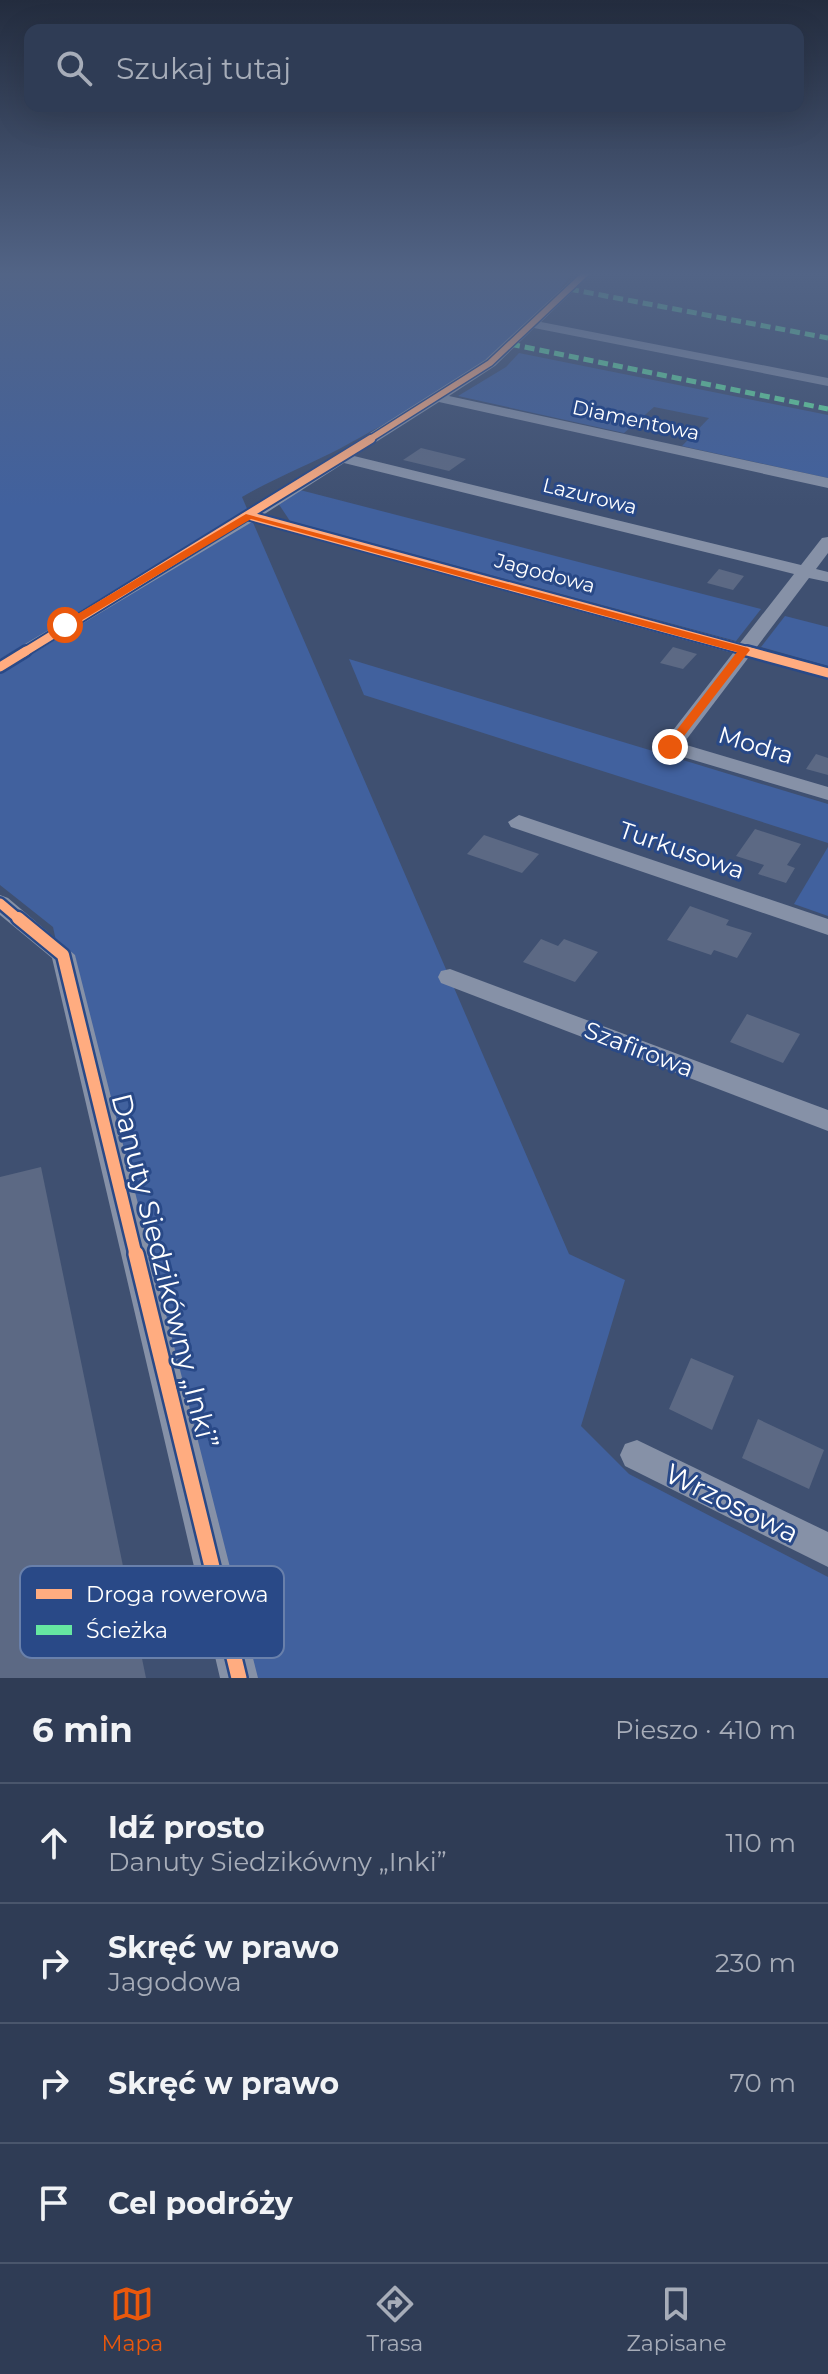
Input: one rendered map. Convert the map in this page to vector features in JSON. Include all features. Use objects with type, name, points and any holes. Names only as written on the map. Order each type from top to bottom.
[{"type":"street","points":[[0,667],[250,516],[490,363],[504,350]]},
{"type":"street","points":[[666,350],[828,382]]},
{"type":"street","name":"Diamentowa","points":[[436,397],[828,483]]},
{"type":"street","name":"Lazurowa","points":[[342,458],[828,577]]},
{"type":"street","name":"Jagodowa","points":[[250,516],[828,673]]},
{"type":"street","points":[[744,650],[828,542]]},
{"type":"street","name":"Modra","points":[[744,650],[670,747],[828,794]]},
{"type":"street","name":"Turkusowa","points":[[519,822],[828,927]]},
{"type":"street","name":"Danuty Siedzikówny „Inki”","points":[[0,903],[63,955],[212,1566]]},
{"type":"street","name":"Szafirowa","points":[[450,977],[828,1121]]},
{"type":"street","name":"Wrzosowa","points":[[637,1455],[828,1550]]},
{"type":"street","name":"Danuty Siedzikówny „Inki”","points":[[234,1658],[239,1678]]},
{"type":"shaded area","points":[[0,350],[498,350],[436,394],[372,431],[242,497],[569,1254],[625,1280],[581,1426],[629,1474],[828,1577],[828,1678],[247,1678],[241,1658],[284,1658],[284,1566],[215,1566],[108,1184],[53,927],[0,885]]},
{"type":"shaded area","points":[[519,353],[828,415],[828,478],[682,446],[709,418],[654,407],[624,433],[458,396],[506,367]]},
{"type":"shaded area","points":[[300,490],[761,609],[736,641],[290,521],[278,503]]},
{"type":"shaded area","points":[[785,616],[828,627],[828,666],[761,647]]},
{"type":"shaded area","points":[[349,659],[828,804],[828,843],[364,695]]},
{"type":"shaded area","points":[[828,847],[828,916],[794,904]]},
{"type":"building","points":[[421,448],[466,459],[449,471],[403,460]]},
{"type":"building","points":[[719,569],[744,576],[733,590],[707,583]]},
{"type":"building","points":[[673,647],[697,654],[683,669],[660,663]]},
{"type":"building","points":[[816,754],[828,758],[828,775],[806,769]]},
{"type":"building","points":[[755,829],[801,844],[787,865],[795,868],[786,883],[758,874],[764,865],[736,856]]},
{"type":"building","points":[[484,835],[539,854],[522,873],[467,854]]},
{"type":"building","points":[[690,906],[729,920],[726,925],[752,933],[737,958],[714,950],[711,955],[667,940]]},
{"type":"building","points":[[541,939],[558,946],[564,939],[598,952],[575,982],[523,962]]},
{"type":"building","points":[[747,1014],[800,1034],[783,1063],[730,1042]]},
{"type":"building","points":[[41,1167],[123,1566],[20,1566],[20,1658],[142,1658],[146,1678],[0,1678],[0,1177]]},
{"type":"building","points":[[691,1358],[734,1376],[712,1430],[669,1409]]},
{"type":"building","points":[[758,1419],[824,1450],[809,1489],[742,1458]]},
{"type":"marked path","points":[[541,350],[828,409]]},
{"type":"cycle path","points":[[0,667],[250,516],[490,363],[504,350]]},
{"type":"cycle path","points":[[250,516],[828,673]]},
{"type":"cycle path","points":[[0,903],[63,955],[212,1566]]},
{"type":"cycle path","points":[[234,1658],[239,1678]]},
{"type":"route","points":[[65,625],[250,516],[744,650],[670,747]]}]
